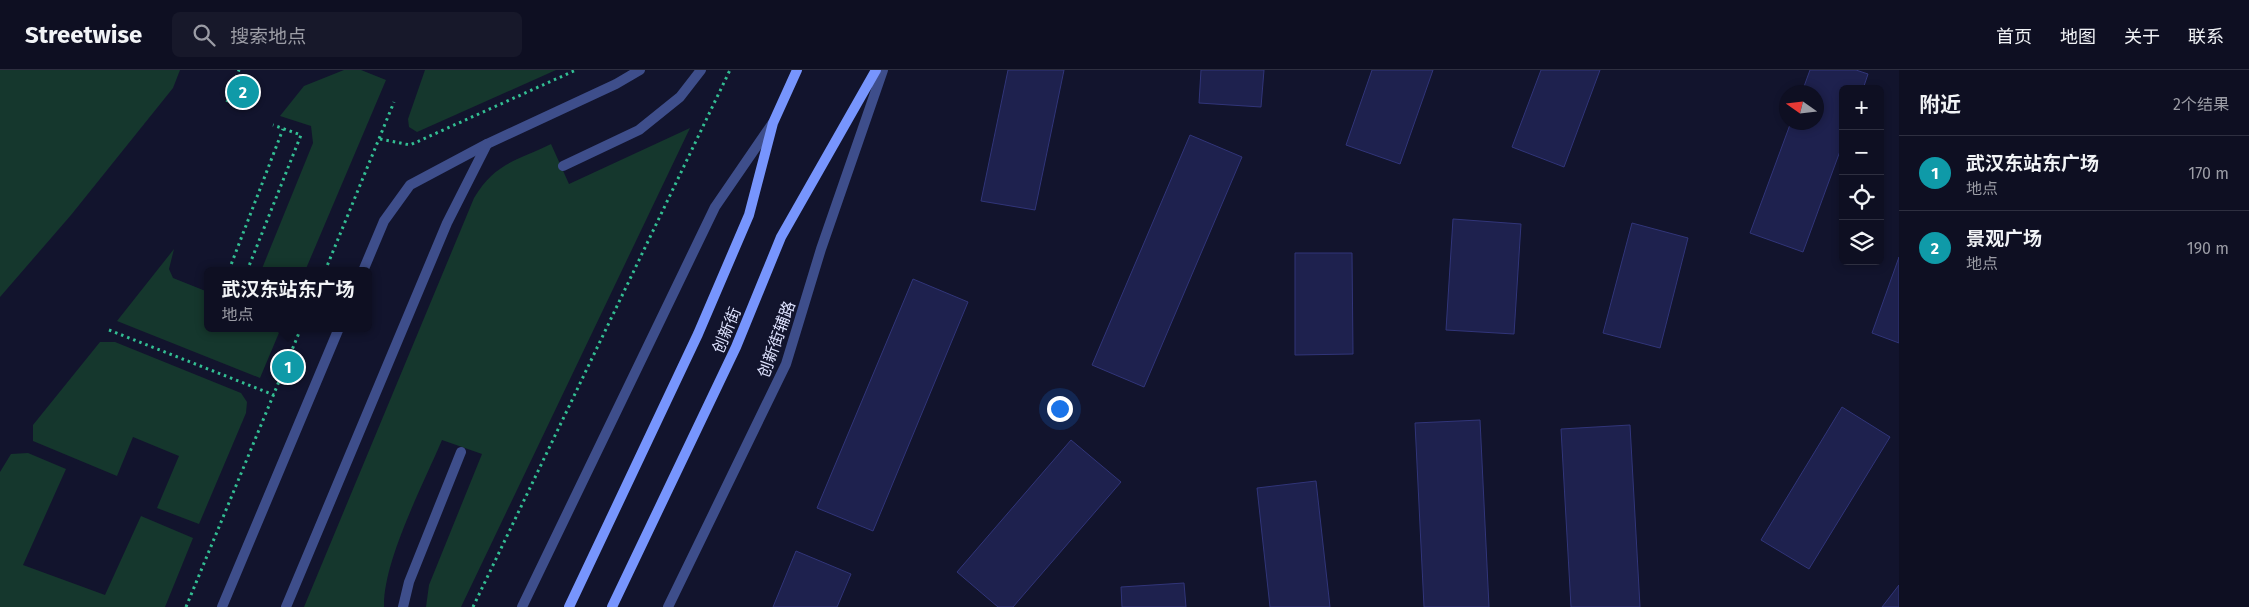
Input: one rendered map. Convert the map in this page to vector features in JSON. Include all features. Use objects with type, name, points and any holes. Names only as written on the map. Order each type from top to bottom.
[{"type":"main road","name":"创新街","points":[[568,607],[698,334],[749,215],[773,123],[797,70]]},
{"type":"main road","name":"创新街","points":[[612,607],[736,347],[781,237],[876,70]]},
{"type":"street","points":[[365,267],[384,221],[410,185],[487,144],[616,84],[640,70]]},
{"type":"street","points":[[563,166],[639,130],[680,98],[700,70]]},
{"type":"street","name":"创新街辅路","points":[[668,607],[786,364],[821,250],[883,70]]},
{"type":"street","points":[[522,607],[715,207],[773,123]]},
{"type":"street","points":[[286,607],[447,223],[487,144]]},
{"type":"street","points":[[222,607],[337,332]]},
{"type":"street","points":[[403,607],[409,582],[461,452]]},
{"type":"path","points":[[227,102],[239,70]]},
{"type":"path","points":[[380,139],[410,145],[576,70]]},
{"type":"path","points":[[473,607],[730,70]]},
{"type":"path","points":[[327,267],[394,102]]},
{"type":"path","points":[[248,267],[301,135],[273,125]]},
{"type":"path","points":[[230,267],[283,129]]},
{"type":"path","points":[[109,330],[274,394]]},
{"type":"path","points":[[186,607],[300,332]]},
{"type":"green space","points":[[0,70],[180,70],[173,88],[71,215],[0,297]]},
{"type":"green space","points":[[344,70],[361,70],[386,80],[307,267],[263,267],[313,143],[311,126],[280,116],[304,86]]},
{"type":"green space","points":[[425,70],[556,70],[417,132],[409,127],[408,119]]},
{"type":"green space","points":[[690,128],[461,607],[426,607],[429,585],[482,454],[442,440],[397,546],[385,588],[384,607],[304,607],[474,198],[482,186],[507,164],[551,144],[569,184]]},
{"type":"green space","points":[[174,249],[169,269],[173,278],[204,290],[204,332],[279,332],[260,378],[117,321]]},
{"type":"green space","points":[[100,342],[115,342],[241,393],[247,402],[246,413],[199,524],[157,508],[179,456],[133,437],[117,476],[33,441],[33,425]]},
{"type":"green space","points":[[28,453],[66,469],[23,565],[105,595],[141,516],[193,538],[165,607],[0,607],[0,472],[11,454]]},
{"type":"building","points":[[1008,70],[1064,70],[1035,210],[981,201]]},
{"type":"building","points":[[1201,70],[1264,70],[1261,107],[1199,103]]},
{"type":"building","points":[[1372,70],[1433,70],[1400,164],[1346,145]]},
{"type":"building","points":[[1541,70],[1600,70],[1564,167],[1512,147]]},
{"type":"building","points":[[1810,70],[1856,70],[1868,74],[1864,85],[1839,85],[1839,154],[1803,252],[1750,233],[1788,130],[1824,130],[1824,85],[1805,85]]},
{"type":"building","points":[[1190,135],[1242,157],[1144,387],[1092,365]]},
{"type":"building","points":[[1453,219],[1521,224],[1514,334],[1446,330]]},
{"type":"building","points":[[1632,223],[1688,238],[1660,348],[1603,333]]},
{"type":"building","points":[[1295,253],[1352,253],[1353,354],[1295,355]]},
{"type":"building","points":[[1899,257],[1899,343],[1872,333]]},
{"type":"building","points":[[913,279],[968,302],[873,531],[817,508]]},
{"type":"building","points":[[1842,407],[1890,437],[1809,569],[1761,540]]},
{"type":"building","points":[[1480,420],[1489,607],[1424,607],[1415,423]]},
{"type":"building","points":[[1630,425],[1640,607],[1571,607],[1561,429]]},
{"type":"building","points":[[1071,440],[1121,482],[1013,607],[998,607],[957,572]]},
{"type":"building","points":[[1316,481],[1330,607],[1270,607],[1257,488]]},
{"type":"building","points":[[796,551],[851,574],[837,607],[773,607]]},
{"type":"building","points":[[1184,583],[1186,607],[1122,607],[1121,587]]},
{"type":"building","points":[[1899,585],[1899,607],[1882,607]]},
{"type":"place","name":"景观广场","points":[[243,92]]},
{"type":"place","name":"武汉东站东广场","points":[[288,367]]}]
